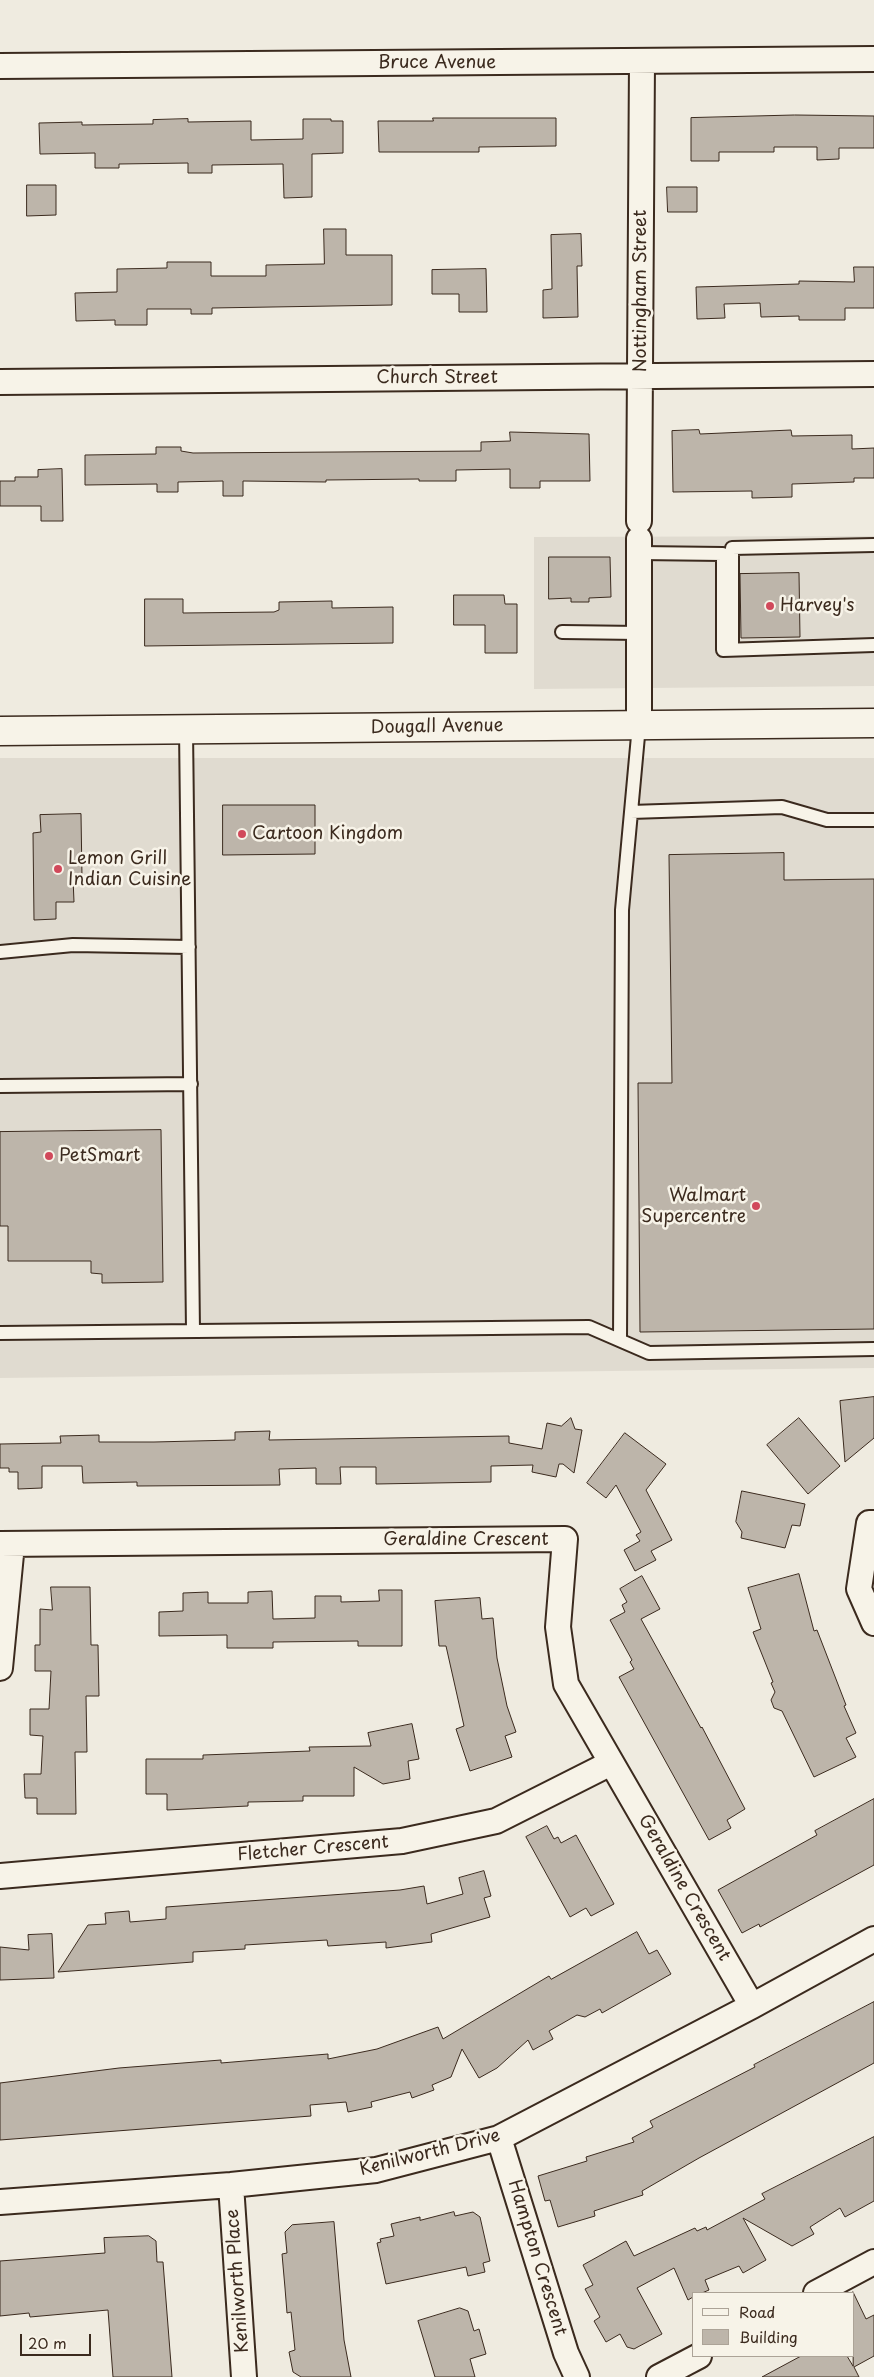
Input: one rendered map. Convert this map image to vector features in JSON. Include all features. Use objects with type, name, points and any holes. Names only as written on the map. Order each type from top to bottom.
[{"type":"main road","name":"Dougall Avenue","points":[[0,731],[874,723]]},
{"type":"street","name":"Bruce Avenue","points":[[0,66],[874,59]]},
{"type":"street","name":"Nottingham Street","points":[[639,725],[642,61]]},
{"type":"street","name":"Church Street","points":[[0,382],[874,374]]},
{"type":"street","points":[[874,1523],[868,1523],[859,1589],[874,1623]]},
{"type":"street","name":"Geraldine Crescent","points":[[6,1544],[565,1540],[558,1627],[566,1684],[752,2006]]},
{"type":"street","points":[[0,1668],[6,1544]]},
{"type":"street","name":"Fletcher Crescent","points":[[0,1876],[402,1841],[496,1821],[611,1763]]},
{"type":"street","name":"Kenilworth Drive","points":[[0,2202],[231,2185],[376,2170],[499,2138],[752,2006],[874,1939]]},
{"type":"street","name":"Hampton Crescent","points":[[499,2138],[566,2353],[577,2377]]},
{"type":"street","name":"Kenilworth Place","points":[[231,2185],[244,2377]]},
{"type":"street","points":[[818,2292],[874,2262]]},
{"type":"street","points":[[659,2377],[697,2357]]},
{"type":"lane","points":[[639,538],[723,554],[723,650],[874,645]]},
{"type":"lane","points":[[732,649],[732,548],[874,544]]},
{"type":"lane","points":[[562,632],[639,633]]},
{"type":"lane","points":[[620,1340],[622,910],[639,725]]},
{"type":"lane","points":[[186,729],[193,1331]]},
{"type":"lane","points":[[631,812],[782,807],[827,820],[874,820]]},
{"type":"lane","points":[[0,952],[73,945],[189,947]]},
{"type":"lane","points":[[0,1086],[191,1084]]},
{"type":"lane","points":[[0,1333],[588,1327],[649,1352],[874,1350]]},
{"type":"shaded area","points":[[874,536],[874,686],[534,689],[534,537]]},
{"type":"shaded area","points":[[0,758],[874,758],[874,1368],[0,1378]]},
{"type":"building","points":[[795,115],[874,116],[874,148],[839,148],[839,159],[817,160],[817,147],[774,147],[774,152],[719,152],[719,161],[691,161],[691,118]]},
{"type":"building","points":[[433,118],[556,118],[556,146],[479,147],[479,152],[379,152],[378,121],[433,121]]},
{"type":"building","points":[[188,119],[188,122],[251,121],[251,140],[303,139],[303,119],[343,121],[343,153],[312,154],[312,197],[284,198],[283,164],[212,165],[212,173],[188,173],[188,163],[119,164],[119,168],[95,168],[95,153],[40,154],[39,123],[82,122],[82,125],[153,124],[153,120]]},
{"type":"building","points":[[27,185],[56,185],[56,215],[27,216]]},
{"type":"building","points":[[667,187],[697,187],[697,212],[668,212]]},
{"type":"building","points":[[324,229],[346,229],[346,255],[392,255],[392,305],[212,308],[212,314],[191,314],[191,309],[147,309],[147,325],[115,325],[115,320],[76,321],[75,293],[117,292],[117,269],[167,268],[167,262],[211,262],[211,276],[266,276],[266,265],[324,264]]},
{"type":"building","points":[[581,234],[582,266],[577,266],[578,317],[543,318],[543,290],[552,289],[551,235]]},
{"type":"building","points":[[854,267],[874,267],[874,308],[845,308],[845,320],[799,320],[799,316],[761,317],[760,303],[724,304],[725,318],[697,319],[696,287],[799,284],[799,281],[854,282]]},
{"type":"building","points":[[486,269],[487,312],[459,312],[459,294],[432,294],[432,270]]},
{"type":"building","points":[[699,430],[700,434],[791,430],[792,436],[852,435],[852,449],[874,448],[874,478],[854,478],[854,482],[792,484],[792,497],[752,498],[752,491],[673,492],[672,431]]},
{"type":"building","points":[[510,432],[589,434],[590,481],[540,481],[540,488],[510,488],[510,469],[456,470],[456,481],[419,481],[419,479],[326,480],[326,482],[243,481],[243,496],[223,496],[223,481],[178,482],[178,492],[157,492],[157,484],[85,485],[85,455],[156,454],[156,447],[181,447],[181,451],[193,453],[481,451],[481,442],[510,441]]},
{"type":"building","points":[[62,469],[63,521],[41,521],[41,506],[0,506],[0,481],[15,481],[15,477],[38,477],[38,470]]},
{"type":"building","points":[[549,557],[610,557],[611,597],[589,598],[589,602],[571,602],[571,598],[549,599]]},
{"type":"building","name":"Harvey's","points":[[799,573],[800,637],[741,638],[740,574]]},
{"type":"building","points":[[454,595],[504,595],[505,604],[517,604],[517,653],[485,653],[485,625],[454,625]]},
{"type":"building","points":[[145,599],[183,599],[183,613],[274,612],[279,610],[279,602],[332,601],[332,608],[393,607],[393,643],[145,646]]},
{"type":"building","points":[[223,805],[315,805],[315,854],[223,855]]},
{"type":"building","name":"Lemon Grill Indian Cuisine","points":[[81,814],[82,877],[73,878],[74,902],[56,902],[56,919],[34,920],[33,833],[41,832],[40,815]]},
{"type":"building","name":"Walmart Supercentre","points":[[784,853],[784,880],[874,879],[874,1329],[640,1332],[638,1083],[672,1083],[669,855]]},
{"type":"building","points":[[161,1130],[163,1282],[102,1283],[102,1274],[91,1273],[91,1261],[8,1261],[8,1226],[0,1226],[0,1132]]},
{"type":"building","points":[[874,1397],[874,1438],[845,1462],[840,1401]]},
{"type":"building","points":[[571,1418],[575,1429],[582,1430],[574,1473],[563,1464],[559,1464],[556,1477],[532,1472],[533,1465],[491,1466],[491,1482],[376,1484],[376,1467],[340,1467],[341,1484],[316,1484],[316,1468],[279,1469],[280,1485],[137,1486],[137,1482],[83,1483],[82,1466],[42,1466],[42,1488],[18,1489],[18,1472],[9,1472],[9,1468],[0,1468],[0,1444],[61,1443],[60,1436],[99,1435],[99,1442],[154,1442],[235,1440],[235,1432],[270,1431],[269,1440],[509,1436],[509,1443],[542,1449],[547,1423],[561,1426]]},
{"type":"building","points":[[799,1418],[840,1466],[808,1494],[767,1445]]},
{"type":"building","points":[[625,1433],[666,1464],[646,1490],[672,1540],[651,1551],[656,1560],[635,1571],[624,1550],[640,1541],[636,1535],[641,1532],[616,1485],[606,1498],[587,1483]]},
{"type":"building","points":[[742,1491],[805,1504],[800,1526],[792,1525],[785,1548],[741,1538],[742,1532],[736,1522]]},
{"type":"building","points":[[799,1574],[814,1631],[817,1630],[846,1705],[844,1706],[856,1733],[846,1738],[856,1757],[814,1777],[782,1711],[774,1708],[771,1700],[775,1692],[771,1683],[773,1682],[753,1632],[761,1629],[748,1588]]},
{"type":"building","points":[[642,1576],[660,1609],[641,1619],[702,1727],[745,1809],[727,1820],[731,1828],[709,1840],[619,1677],[634,1669],[630,1662],[632,1660],[610,1620],[625,1612],[622,1605],[627,1602],[620,1589]]},
{"type":"building","points":[[51,1587],[90,1587],[91,1645],[98,1645],[99,1696],[86,1696],[87,1752],[75,1752],[76,1814],[37,1814],[37,1798],[25,1798],[24,1774],[41,1774],[43,1736],[30,1735],[30,1709],[49,1709],[51,1671],[35,1671],[35,1645],[40,1645],[40,1609],[52,1610]]},
{"type":"building","points":[[379,1590],[402,1590],[402,1646],[358,1646],[358,1641],[273,1642],[273,1648],[227,1648],[227,1635],[159,1636],[159,1612],[183,1611],[183,1593],[208,1592],[208,1603],[248,1603],[248,1592],[272,1591],[273,1619],[315,1618],[315,1596],[341,1596],[341,1602],[379,1601]]},
{"type":"building","points":[[480,1598],[482,1619],[493,1618],[497,1658],[507,1706],[516,1732],[505,1736],[512,1757],[470,1771],[456,1729],[464,1726],[446,1646],[439,1646],[435,1601]]},
{"type":"building","points":[[412,1724],[419,1759],[408,1761],[410,1779],[383,1784],[354,1767],[354,1796],[303,1796],[303,1801],[248,1802],[248,1806],[167,1810],[167,1794],[146,1794],[146,1759],[203,1759],[203,1755],[310,1751],[309,1747],[371,1746],[368,1733]]},
{"type":"building","points":[[874,1799],[874,1865],[760,1927],[759,1924],[742,1933],[718,1890],[817,1835],[815,1831]]},
{"type":"building","points":[[547,1826],[554,1839],[558,1837],[561,1843],[576,1835],[614,1904],[591,1916],[586,1908],[570,1917],[526,1837]]},
{"type":"building","points":[[484,1871],[491,1896],[484,1898],[490,1917],[431,1934],[432,1942],[386,1948],[386,1942],[328,1946],[327,1940],[245,1945],[245,1949],[193,1952],[193,1962],[58,1972],[88,1925],[106,1924],[105,1913],[129,1911],[130,1922],[166,1919],[166,1907],[400,1890],[424,1886],[427,1904],[463,1894],[459,1878]]},
{"type":"building","points":[[637,1932],[649,1954],[657,1950],[671,1974],[602,2013],[600,2009],[585,2017],[577,2015],[549,2031],[553,2039],[533,2050],[528,2040],[497,2068],[479,2078],[462,2049],[451,2077],[432,2085],[434,2090],[412,2098],[410,2092],[371,2102],[372,2107],[348,2112],[346,2102],[310,2105],[311,2116],[0,2140],[0,2083],[119,2068],[221,2060],[221,2063],[328,2054],[328,2059],[377,2049],[438,2027],[443,2039],[549,1976],[551,1979]]},
{"type":"building","points":[[52,1934],[54,1978],[0,1980],[0,1947],[29,1950],[28,1935]]},
{"type":"building","points":[[874,2002],[874,2063],[699,2158],[642,2191],[643,2195],[594,2211],[595,2216],[558,2227],[550,2200],[545,2201],[538,2176],[587,2161],[586,2157],[634,2142],[632,2138],[653,2127],[650,2121],[755,2067],[754,2065]]},
{"type":"building","points":[[874,2137],[874,2201],[845,2217],[840,2208],[810,2227],[814,2234],[792,2246],[743,2218],[766,2260],[743,2273],[739,2266],[705,2280],[709,2290],[692,2292],[692,2298],[688,2300],[674,2268],[637,2288],[662,2334],[634,2349],[627,2347],[620,2334],[606,2342],[594,2321],[600,2317],[585,2289],[593,2285],[583,2265],[626,2241],[634,2256],[695,2228],[697,2231],[706,2227],[707,2230],[765,2199],[762,2194]]},
{"type":"building","points":[[454,2212],[455,2216],[473,2212],[480,2217],[490,2261],[483,2263],[485,2272],[468,2276],[466,2267],[386,2284],[377,2243],[381,2242],[380,2239],[394,2236],[391,2224]]},
{"type":"building","points":[[334,2222],[344,2340],[351,2377],[301,2377],[293,2372],[289,2352],[295,2350],[291,2312],[287,2313],[282,2254],[287,2253],[285,2232],[292,2225]]},
{"type":"building","points":[[149,2236],[156,2241],[157,2262],[163,2262],[172,2377],[113,2377],[108,2310],[30,2317],[29,2313],[0,2316],[0,2261],[105,2253],[104,2238]]},
{"type":"building","points":[[854,2294],[866,2319],[874,2315],[874,2356],[854,2367],[859,2377],[762,2377],[799,2357],[848,2357],[853,2366]]},
{"type":"building","points":[[460,2308],[468,2311],[474,2331],[479,2329],[486,2354],[470,2359],[475,2377],[435,2377],[418,2321]]},
{"type":"place","name":"Harvey's","points":[[770,606]]},
{"type":"place","name":"Cartoon Kingdom","points":[[242,834]]},
{"type":"place","name":"Lemon Grill Indian Cuisine","points":[[58,869]]},
{"type":"place","name":"PetSmart","points":[[49,1156]]},
{"type":"place","name":"Walmart Supercentre","points":[[756,1206]]}]
